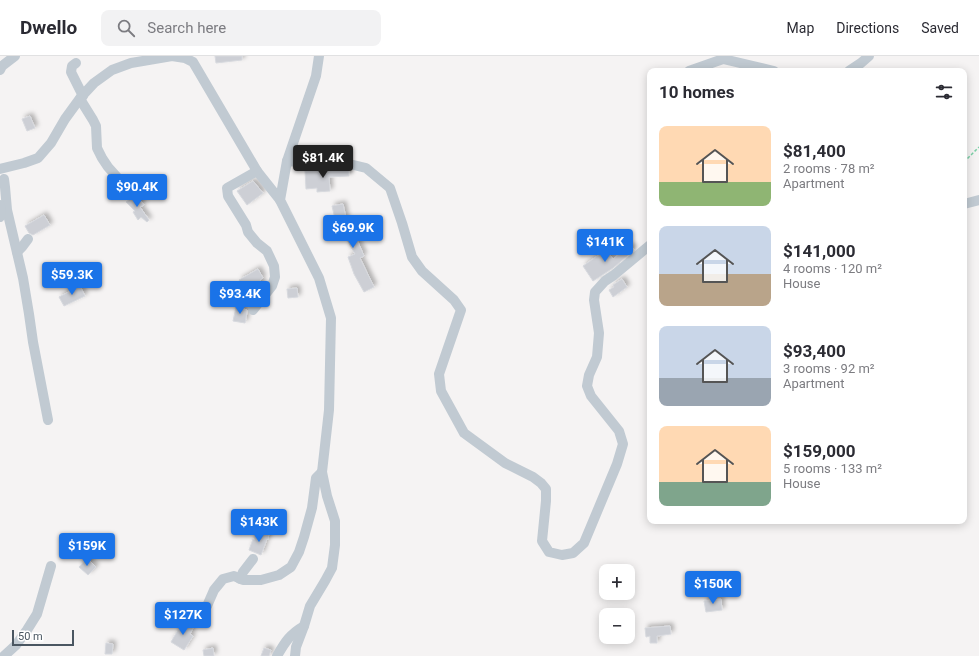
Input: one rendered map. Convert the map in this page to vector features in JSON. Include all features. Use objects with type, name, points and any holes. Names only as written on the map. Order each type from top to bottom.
[{"type":"street","points":[[0,70],[2,66],[15,56]]},
{"type":"street","points":[[0,169],[18,164],[24,164],[38,158],[51,143],[65,119],[81,98],[94,83],[112,70],[131,63],[172,56],[185,58],[193,62],[257,171],[280,200],[319,278],[331,318],[330,410],[322,472],[327,496],[335,521],[335,545],[332,568],[310,606],[296,647],[295,656]]},
{"type":"street","points":[[280,200],[287,161],[316,76],[319,56]]},
{"type":"street","points":[[854,68],[869,56]]},
{"type":"street","points":[[698,68],[723,59],[761,68]]},
{"type":"street","points":[[76,63],[72,66],[70,72],[81,98],[96,126],[97,148],[102,158],[117,176],[125,190]]},
{"type":"street","points":[[287,161],[319,163],[340,162],[366,168],[390,188],[412,257],[422,271],[454,300],[460,310],[439,374],[441,391],[464,433],[505,463],[533,477],[541,483],[546,490],[542,541],[549,552],[562,555],[573,553],[584,543],[617,464],[623,444],[619,431],[591,396],[587,386],[589,375],[597,357],[599,333],[594,300],[595,292],[604,281],[614,275],[647,248]]},
{"type":"street","points":[[18,164],[14,172],[2,180],[6,187],[7,210],[28,308],[48,420]]},
{"type":"street","points":[[253,310],[272,286],[275,277],[274,266],[267,251],[257,243],[248,232],[246,225],[228,196],[227,188],[257,171]]},
{"type":"street","points":[[967,203],[979,200]]},
{"type":"street","points":[[0,205],[0,217]]},
{"type":"street","points":[[17,252],[28,239]]},
{"type":"street","points":[[194,622],[206,606],[214,590],[223,579],[234,576],[243,580],[261,580],[279,575],[291,567],[304,537],[312,508],[316,478],[322,472]]},
{"type":"street","points":[[240,579],[243,572],[253,559]]},
{"type":"street","points":[[4,656],[16,645],[37,614],[51,566]]},
{"type":"street","points":[[277,656],[290,636],[304,626]]},
{"type":"path","points":[[967,159],[979,147]]},
{"type":"building","points":[[215,56],[242,56],[242,60],[216,63]]},
{"type":"building","points":[[30,116],[35,128],[27,131],[22,119]]},
{"type":"building","points":[[340,169],[349,171],[349,176],[329,177],[330,191],[317,192],[317,188],[306,189],[305,171]]},
{"type":"building","points":[[253,181],[263,193],[247,205],[237,191]]},
{"type":"building","points":[[136,195],[144,205],[140,207],[149,220],[147,222],[141,217],[138,220],[133,212],[135,211],[126,202]]},
{"type":"building","points":[[343,204],[347,223],[364,256],[360,258],[374,287],[364,292],[354,274],[348,257],[355,254],[342,231],[339,233],[337,220],[335,219],[332,206]]},
{"type":"building","points":[[44,215],[50,225],[33,235],[29,233],[25,226]]},
{"type":"building","points":[[631,245],[634,250],[613,268],[593,281],[583,266],[606,250],[613,259]]},
{"type":"building","points":[[258,269],[263,278],[260,280],[263,285],[248,294],[239,280]]},
{"type":"building","points":[[622,279],[627,287],[613,297],[609,290],[614,287],[613,285]]},
{"type":"building","points":[[80,286],[85,296],[64,306],[59,297]]},
{"type":"building","points":[[297,288],[298,297],[288,298],[287,289]]},
{"type":"building","points":[[236,307],[247,310],[245,323],[233,321]]},
{"type":"building","points":[[256,532],[260,534],[260,532],[269,532],[268,540],[267,539],[261,555],[249,550]]},
{"type":"building","points":[[87,558],[96,567],[88,575],[79,567]]},
{"type":"building","points":[[721,599],[722,610],[706,612],[704,601]]},
{"type":"building","points":[[186,621],[190,627],[193,628],[190,634],[193,636],[184,650],[171,642],[178,630],[181,629]]},
{"type":"building","points":[[670,626],[671,634],[657,636],[657,643],[650,643],[650,636],[646,637],[645,628]]},
{"type":"building","points":[[106,643],[113,644],[112,654],[105,654]]},
{"type":"building","points":[[213,648],[214,656],[204,656],[203,650]]},
{"type":"building","points":[[264,648],[271,650],[269,656],[261,656]]}]
